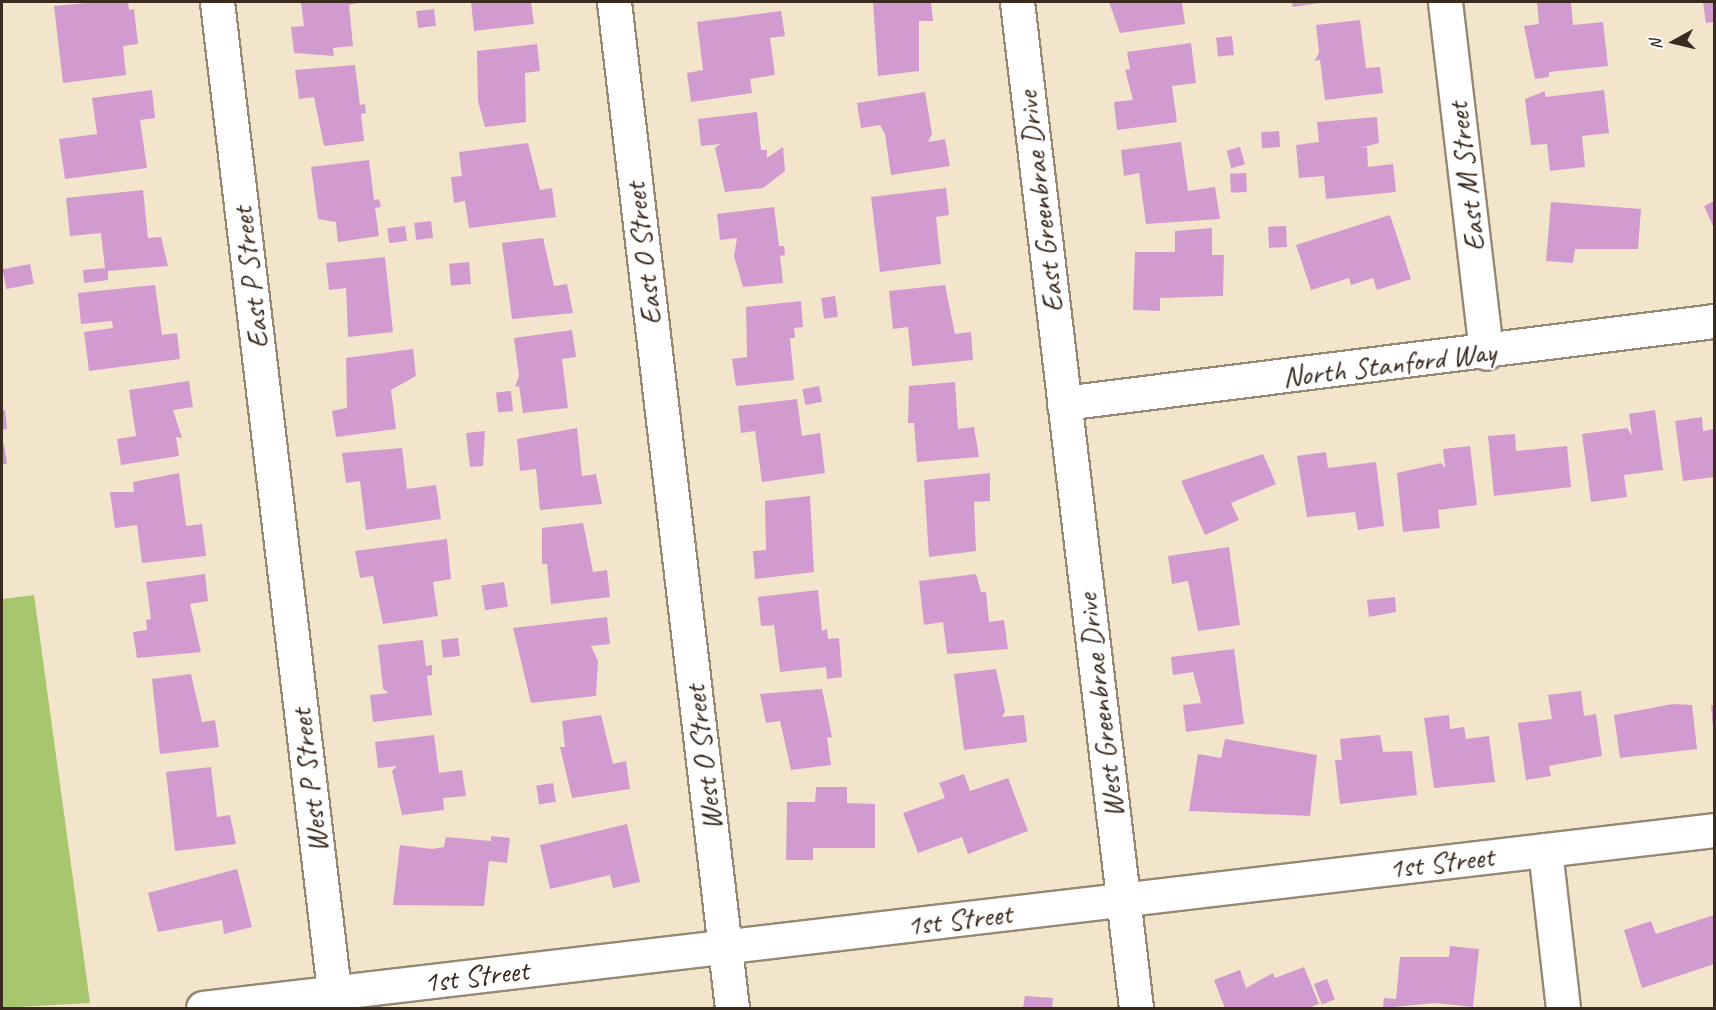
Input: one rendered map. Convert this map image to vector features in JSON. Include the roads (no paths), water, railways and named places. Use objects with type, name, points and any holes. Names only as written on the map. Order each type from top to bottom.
[{"type":"street","name":"East P Street","points":[[217,2],[282,554]]},
{"type":"street","name":"East O Street","points":[[614,2],[673,507]]},
{"type":"street","name":"East Greenbrae Drive","points":[[1017,2],[1064,403]]},
{"type":"street","name":"East M Street","points":[[1445,2],[1486,353]]},
{"type":"street","name":"North Stanford Way","points":[[1064,403],[1486,353],[1714,321]]},
{"type":"street","name":"West Greenbrae Drive","points":[[1064,403],[1136,1008]]},
{"type":"street","name":"West O Street","points":[[673,507],[732,1008]]},
{"type":"street","name":"West P Street","points":[[282,554],[335,1001]]},
{"type":"street","name":"1st Street","points":[[203,1008],[335,1001],[725,947],[1714,830]]},
{"type":"street","points":[[1545,850],[1563,1008]]}]
